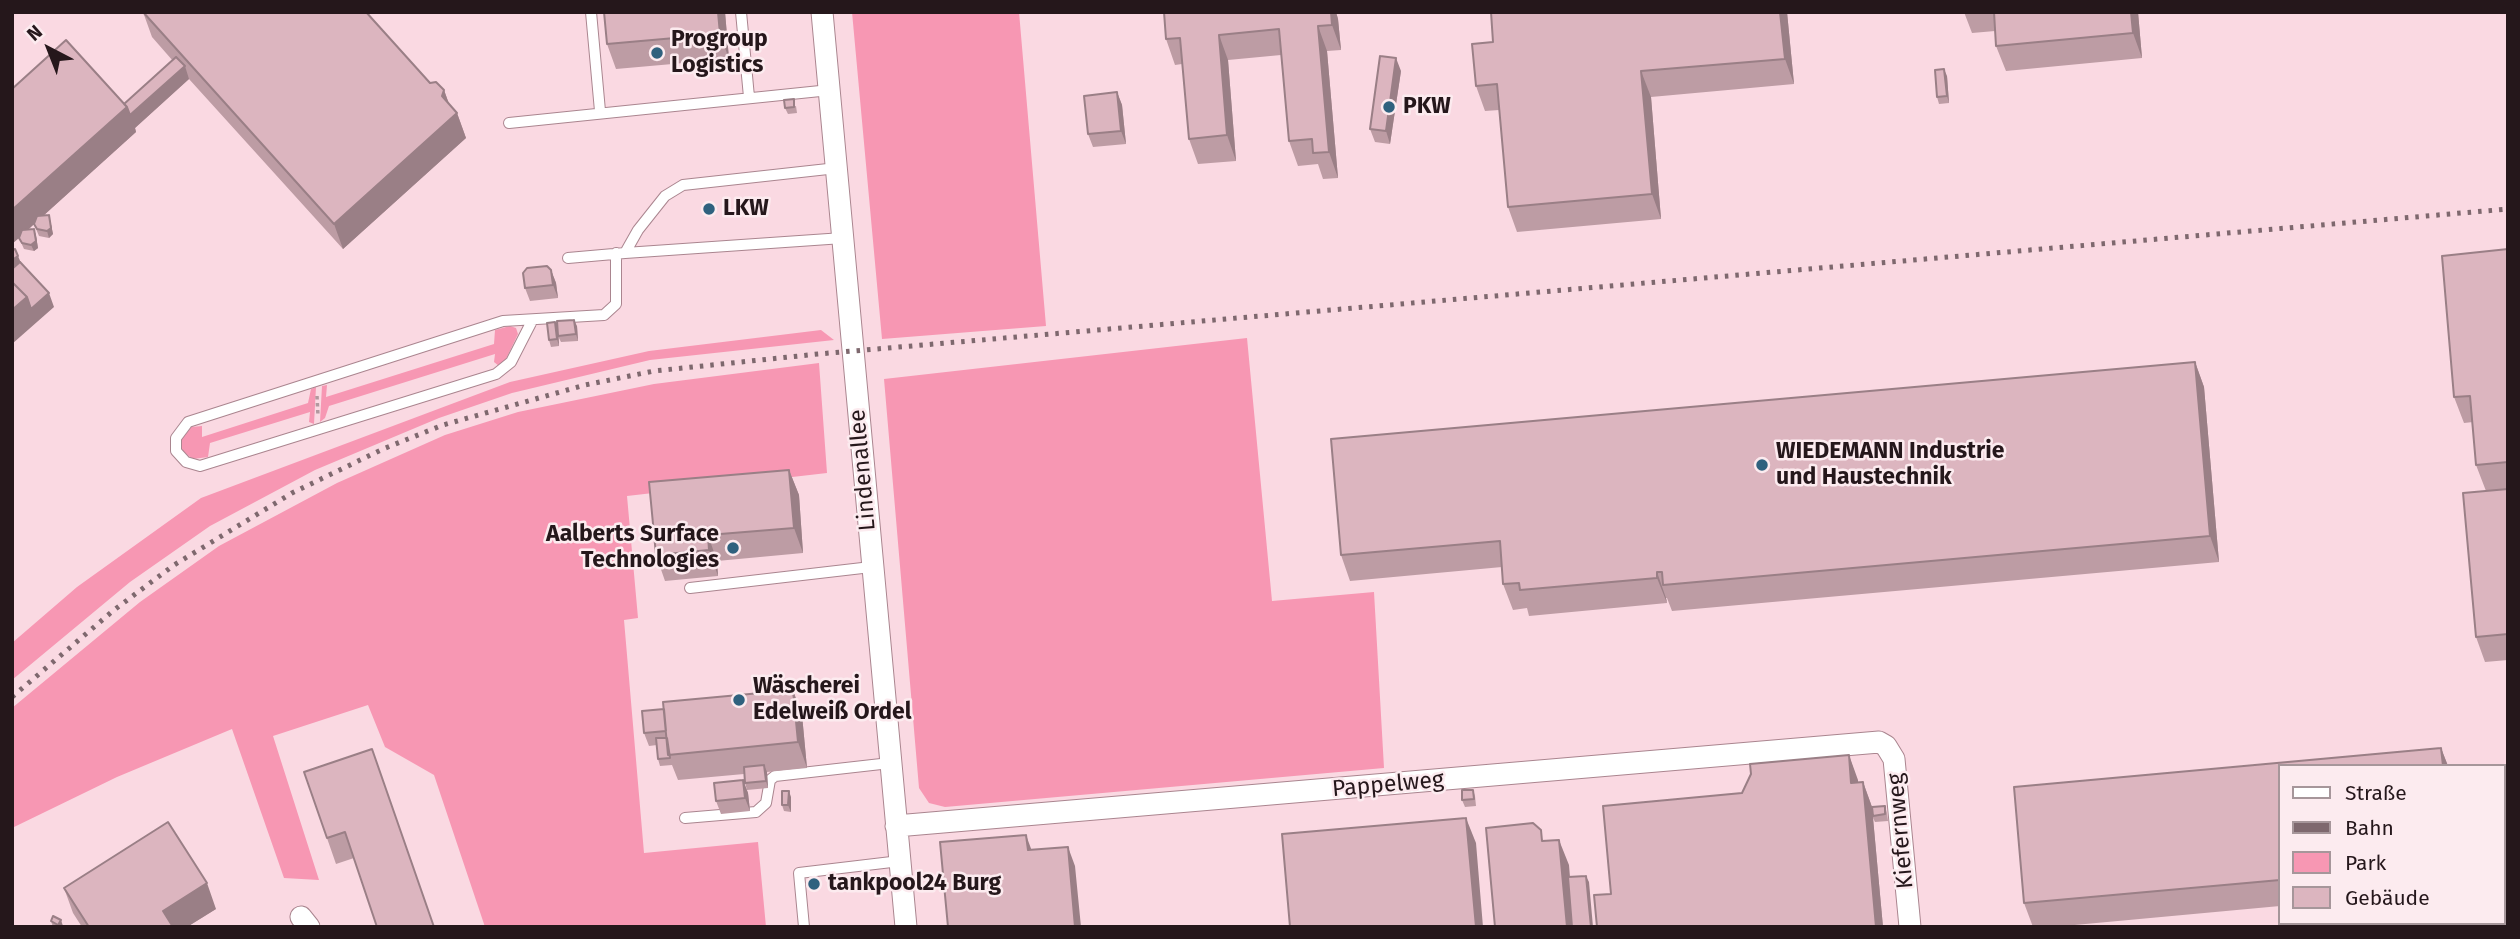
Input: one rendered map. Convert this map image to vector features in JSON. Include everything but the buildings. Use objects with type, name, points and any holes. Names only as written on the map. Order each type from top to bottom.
[{"type":"street","name":"Lindenallee","points":[[822,12],[906,927]]},
{"type":"street","name":"Pappelweg","points":[[896,826],[1724,758],[1879,742]]},
{"type":"street","name":"Kiefernweg","points":[[1879,742],[1886,746],[1894,759],[1910,927]]},
{"type":"lane","points":[[591,12],[600,111]]},
{"type":"lane","points":[[741,12],[749,97]]},
{"type":"lane","points":[[509,123],[600,111],[830,90]]},
{"type":"lane","points":[[533,321],[511,362],[501,371],[200,466],[186,462],[175,444],[178,431],[188,422],[503,321],[533,321],[609,313],[617,298],[621,253],[665,196],[682,185],[837,168]]},
{"type":"lane","points":[[568,258],[843,238]]},
{"type":"lane","points":[[690,588],[871,567]]},
{"type":"lane","points":[[685,818],[755,812],[766,803],[770,780],[775,775],[890,763]]},
{"type":"lane","points":[[804,927],[799,873],[900,862]]},
{"type":"path","points":[[316,430],[319,380]]},
{"type":"green space","points":[[852,12],[1019,12],[1046,326],[882,339]]},
{"type":"green space","points":[[510,326],[516,328],[518,334],[506,359],[499,366],[494,362],[495,354],[329,406],[325,418],[320,422],[322,386],[327,385],[326,397],[494,344],[495,330]]},
{"type":"green space","points":[[821,330],[834,340],[650,360],[512,393],[439,418],[315,470],[210,526],[130,582],[12,680],[12,643],[77,587],[201,498],[510,382],[649,351]]},
{"type":"green space","points":[[1247,338],[1272,601],[1374,592],[1384,768],[945,807],[929,803],[919,788],[884,379]]},
{"type":"green space","points":[[819,363],[827,473],[627,496],[638,618],[624,620],[644,853],[758,842],[766,927],[485,927],[434,775],[385,747],[368,705],[273,736],[319,880],[284,878],[232,729],[117,777],[12,828],[12,708],[140,602],[219,546],[337,483],[445,435],[518,412],[654,384]]},
{"type":"green space","points":[[316,387],[314,424],[309,422],[310,412],[210,443],[208,457],[193,459],[183,452],[180,441],[191,427],[202,426],[202,437],[308,403],[311,389]]},
{"type":"shaded area","points":[[2508,793],[2508,920],[2506,907]]},
{"type":"railway","points":[[12,697],[114,610],[174,565],[292,493],[383,449],[443,425],[585,385],[654,371],[818,354],[2508,209]]},
{"type":"place","name":"Progroup Logistics","points":[[657,53]]},
{"type":"place","name":"PKW","points":[[1389,107]]},
{"type":"place","name":"LKW","points":[[709,209]]},
{"type":"place","name":"WIEDEMANN Industrie und Haustechnik","points":[[1762,465]]},
{"type":"place","name":"Aalberts Surface Technologies","points":[[733,548]]},
{"type":"place","name":"Wäscherei Edelweiß Ordel","points":[[739,700]]},
{"type":"place","name":"tankpool24 Burg","points":[[814,884]]}]
